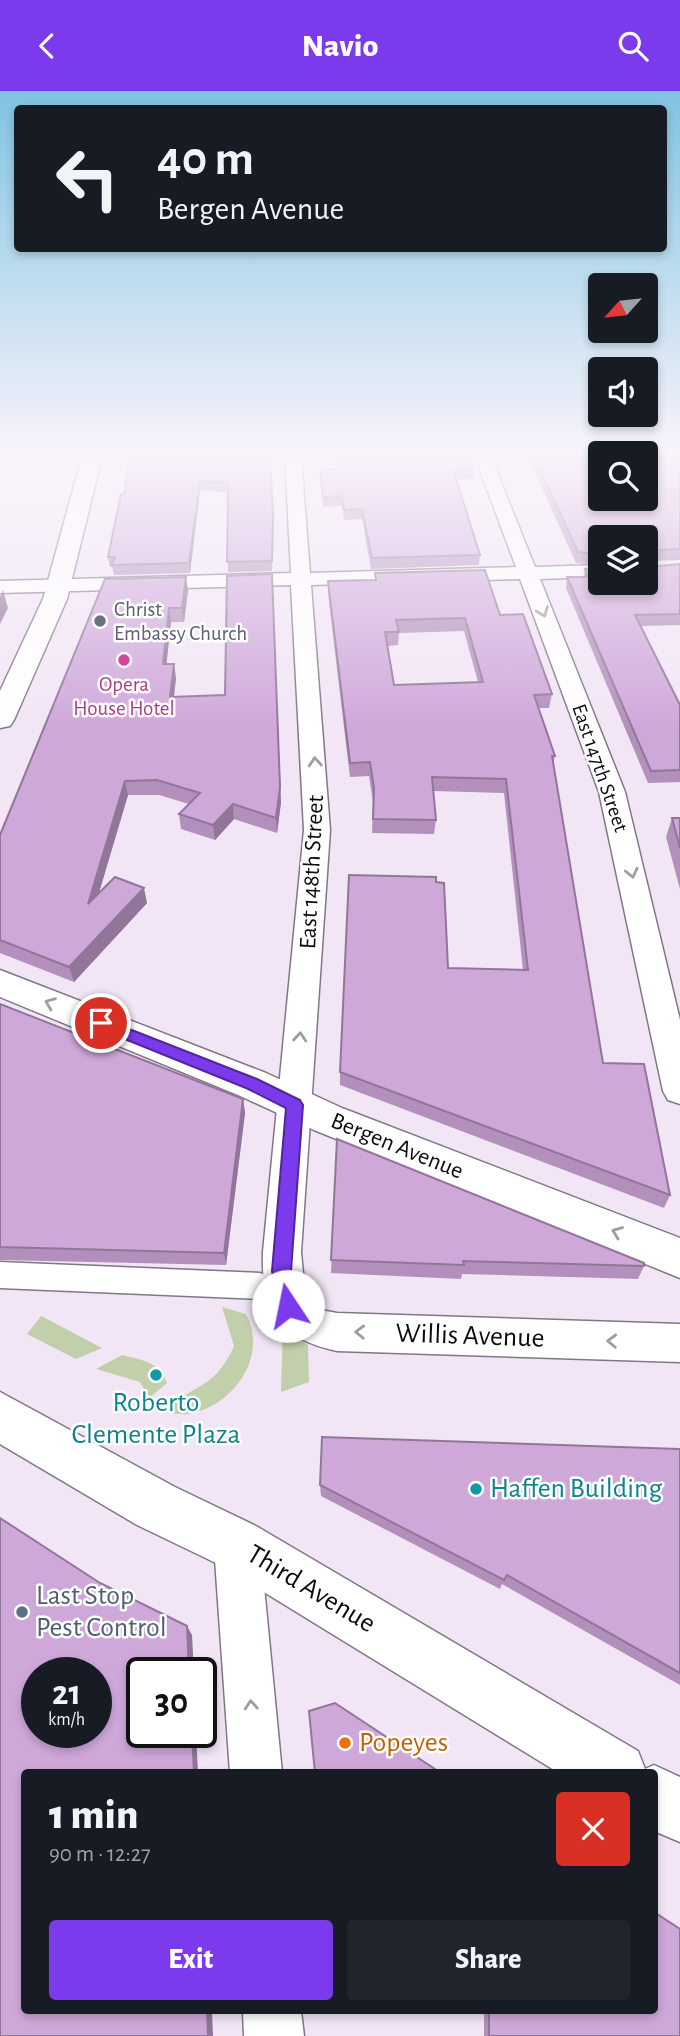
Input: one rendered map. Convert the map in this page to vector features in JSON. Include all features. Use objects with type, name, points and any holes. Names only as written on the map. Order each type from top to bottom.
[{"type":"main road","points":[[0,720],[60,585],[69,548]]},
{"type":"main road","name":"Bergen Avenue","points":[[0,983],[251,1084],[294,1105],[680,1258]]},
{"type":"main road","name":"Third Avenue","points":[[0,1416],[156,1506],[237,1545],[609,1769]]},
{"type":"main road","points":[[658,1798],[680,1811]]},
{"type":"street","name":"East 148th Street","points":[[271,1287],[282,1252],[318,817],[299,548]]},
{"type":"street","name":"East 147th Street","points":[[518,548],[615,800],[680,1091]]},
{"type":"street","points":[[0,587],[588,571]]},
{"type":"street","points":[[0,1275],[271,1287]]},
{"type":"street","name":"Willis Avenue","points":[[271,1287],[296,1317],[308,1326],[321,1330],[680,1343]]},
{"type":"street","points":[[237,1545],[256,1769]]},
{"type":"street","points":[[272,2014],[274,2036]]},
{"type":"green space","points":[[222,1307],[246,1314],[252,1330],[250,1362],[243,1377],[219,1401],[204,1409],[185,1414],[165,1412],[185,1395],[211,1379],[226,1361],[234,1346]]},
{"type":"green space","points":[[41,1316],[102,1348],[76,1359],[27,1334]]},
{"type":"green space","points":[[283,1326],[308,1345],[309,1382],[281,1392]]},
{"type":"green space","points":[[122,1355],[155,1366],[167,1383],[149,1398],[140,1382],[96,1369]]},
{"type":"building","points":[[110,548],[191,548],[189,563],[112,565],[115,557],[108,557]]},
{"type":"building","points":[[227,548],[272,548],[272,561],[227,562]]},
{"type":"building","points":[[370,548],[478,548],[480,555],[372,558]]},
{"type":"building","points":[[576,548],[588,548],[588,553],[578,552]]},
{"type":"building","points":[[658,548],[680,549],[658,550]]},
{"type":"building","points":[[680,564],[680,614],[635,615],[680,705],[680,770],[651,771],[567,577],[588,577],[588,595],[658,595],[658,566]]},
{"type":"building","points":[[485,570],[500,615],[523,614],[552,694],[534,695],[555,756],[552,756],[603,1063],[644,1064],[670,1195],[340,1072],[349,875],[436,877],[436,882],[444,883],[448,968],[528,970],[506,779],[432,777],[436,820],[373,819],[374,788],[370,762],[350,763],[328,581],[376,580],[375,573]],"holes":[[[465,618],[483,682],[394,685],[385,632],[399,632],[396,620]]]},
{"type":"building","points":[[272,574],[280,787],[276,818],[233,804],[213,825],[179,814],[200,793],[157,780],[125,781],[88,904],[115,877],[144,888],[69,967],[0,940],[0,835],[105,579],[186,577],[182,608],[169,608],[163,664],[174,664],[170,697],[225,695],[227,576]]},
{"type":"building","points":[[672,818],[680,818],[680,848]]},
{"type":"building","points":[[0,1004],[243,1099],[224,1253],[0,1247]]},
{"type":"building","points":[[337,1139],[644,1263],[644,1266],[463,1261],[464,1265],[331,1260]]},
{"type":"building","points":[[322,1437],[680,1449],[680,1673],[507,1575],[504,1580],[320,1485]]},
{"type":"building","points":[[0,1518],[100,1583],[187,1626],[188,1657],[126,1657],[126,1748],[193,1748],[194,1769],[21,1769],[21,2014],[207,2014],[208,2036],[0,2036]]},
{"type":"building","points":[[335,1703],[435,1769],[315,1769],[309,1711]]},
{"type":"building","points":[[658,1915],[680,1929],[680,2036],[489,2036],[489,2014],[658,2014]]},
{"type":"place","name":"Christ Embassy Church","points":[[100,621]]},
{"type":"place","name":"Opera House Hotel","points":[[124,660]]},
{"type":"place","name":"Roberto Clemente Plaza","points":[[156,1375]]},
{"type":"place","name":"Haffen Building","points":[[476,1489]]},
{"type":"place","name":"Last Stop Pest Control","points":[[22,1612]]},
{"type":"place","name":"Popeyes","points":[[345,1743]]},
{"type":"route","points":[[101,1023],[251,1084],[294,1105],[282,1271],[288,1306]]}]
